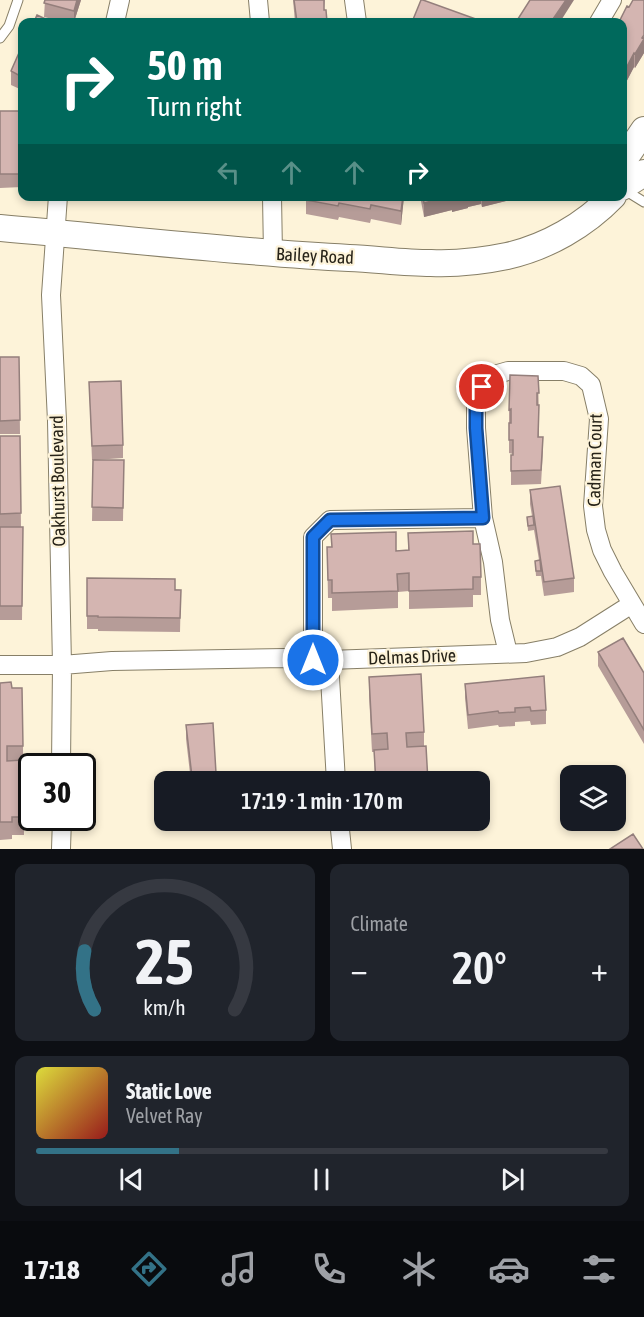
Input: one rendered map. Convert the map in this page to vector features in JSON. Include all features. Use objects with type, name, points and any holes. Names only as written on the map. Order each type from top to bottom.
[{"type":"street","points":[[116,18],[120,0]]},
{"type":"street","points":[[258,0],[260,18]]},
{"type":"street","points":[[354,0],[356,18]]},
{"type":"street","points":[[601,18],[612,0]]},
{"type":"street","points":[[627,154],[644,130]]},
{"type":"street","points":[[627,185],[644,173]]},
{"type":"street","name":"Oakhurst Boulevard","points":[[58,201],[51,296],[57,421],[62,753]]},
{"type":"street","points":[[272,201],[273,254]]},
{"type":"street","name":"Bailey Road","points":[[0,228],[273,254],[431,263],[470,261],[508,255],[546,243],[575,227],[608,201]]},
{"type":"street","name":"Cadman Court","points":[[508,653],[500,620],[483,518],[476,428],[476,399],[482,387],[494,375],[507,371],[564,371],[581,376],[591,385],[599,419],[593,506],[596,530],[602,550],[613,572],[644,624]]},
{"type":"street","points":[[335,771],[321,660],[313,537],[330,520],[483,518]]},
{"type":"street","name":"Delmas Drive","points":[[0,665],[286,658],[321,660],[526,653],[557,647],[580,637],[632,604]]},
{"type":"street","points":[[61,849],[62,831]]},
{"type":"street","points":[[340,831],[342,849]]},
{"type":"lane","points":[[0,38],[9,26],[18,0]]},
{"type":"lane","points":[[627,191],[644,202]]},
{"type":"building","points":[[45,0],[77,0],[74,11],[44,3]]},
{"type":"building","points":[[294,0],[324,0],[327,18],[296,18]]},
{"type":"building","points":[[423,0],[473,18],[414,18]]},
{"type":"building","points":[[530,0],[566,0],[554,18],[519,18]]},
{"type":"building","points":[[633,0],[644,0],[644,35],[642,38],[644,39],[627,66],[627,18],[621,18],[627,6],[629,7]]},
{"type":"building","points":[[18,55],[18,75],[11,71]]},
{"type":"building","points":[[0,111],[18,111],[18,174],[0,174]]},
{"type":"building","points":[[311,201],[402,201],[401,211],[371,205],[370,209],[339,203],[338,206]]},
{"type":"building","points":[[0,357],[19,357],[20,420],[0,421]]},
{"type":"building","points":[[510,375],[538,376],[538,437],[543,437],[541,470],[511,471],[513,440],[509,440]]},
{"type":"building","points":[[121,381],[123,445],[92,446],[89,382]]},
{"type":"building","points":[[0,436],[20,436],[21,513],[0,514]]},
{"type":"building","points":[[93,460],[124,460],[123,508],[92,507]]},
{"type":"building","points":[[560,486],[574,578],[544,582],[530,490]]},
{"type":"building","points":[[533,516],[534,525],[528,526],[527,517]]},
{"type":"building","points":[[0,527],[23,527],[22,606],[0,606]]},
{"type":"building","points":[[473,531],[473,544],[480,544],[481,577],[473,577],[473,589],[409,591],[409,573],[397,574],[398,591],[332,593],[332,580],[328,580],[327,547],[332,547],[331,534],[396,532],[396,551],[409,550],[408,533]]},
{"type":"building","points":[[540,560],[541,571],[536,571],[535,561]]},
{"type":"building","points":[[87,578],[175,579],[175,590],[181,590],[180,618],[87,616]]},
{"type":"building","points":[[623,638],[644,673],[644,730],[598,652]]},
{"type":"building","points":[[421,674],[424,732],[406,733],[407,747],[426,746],[427,771],[375,771],[374,750],[388,749],[387,733],[372,734],[369,677]]},
{"type":"building","points":[[544,676],[546,710],[531,711],[530,707],[515,708],[515,712],[499,713],[498,711],[468,715],[465,684]]},
{"type":"building","points":[[11,682],[12,688],[22,688],[23,746],[7,746],[7,761],[18,760],[18,817],[12,817],[12,822],[0,822],[0,683]]},
{"type":"building","points":[[213,723],[216,771],[191,771],[186,725]]},
{"type":"building","points":[[633,834],[643,849],[610,849]]},
{"type":"route","points":[[313,660],[313,537],[330,520],[483,518],[476,428],[476,399],[482,387]]}]
